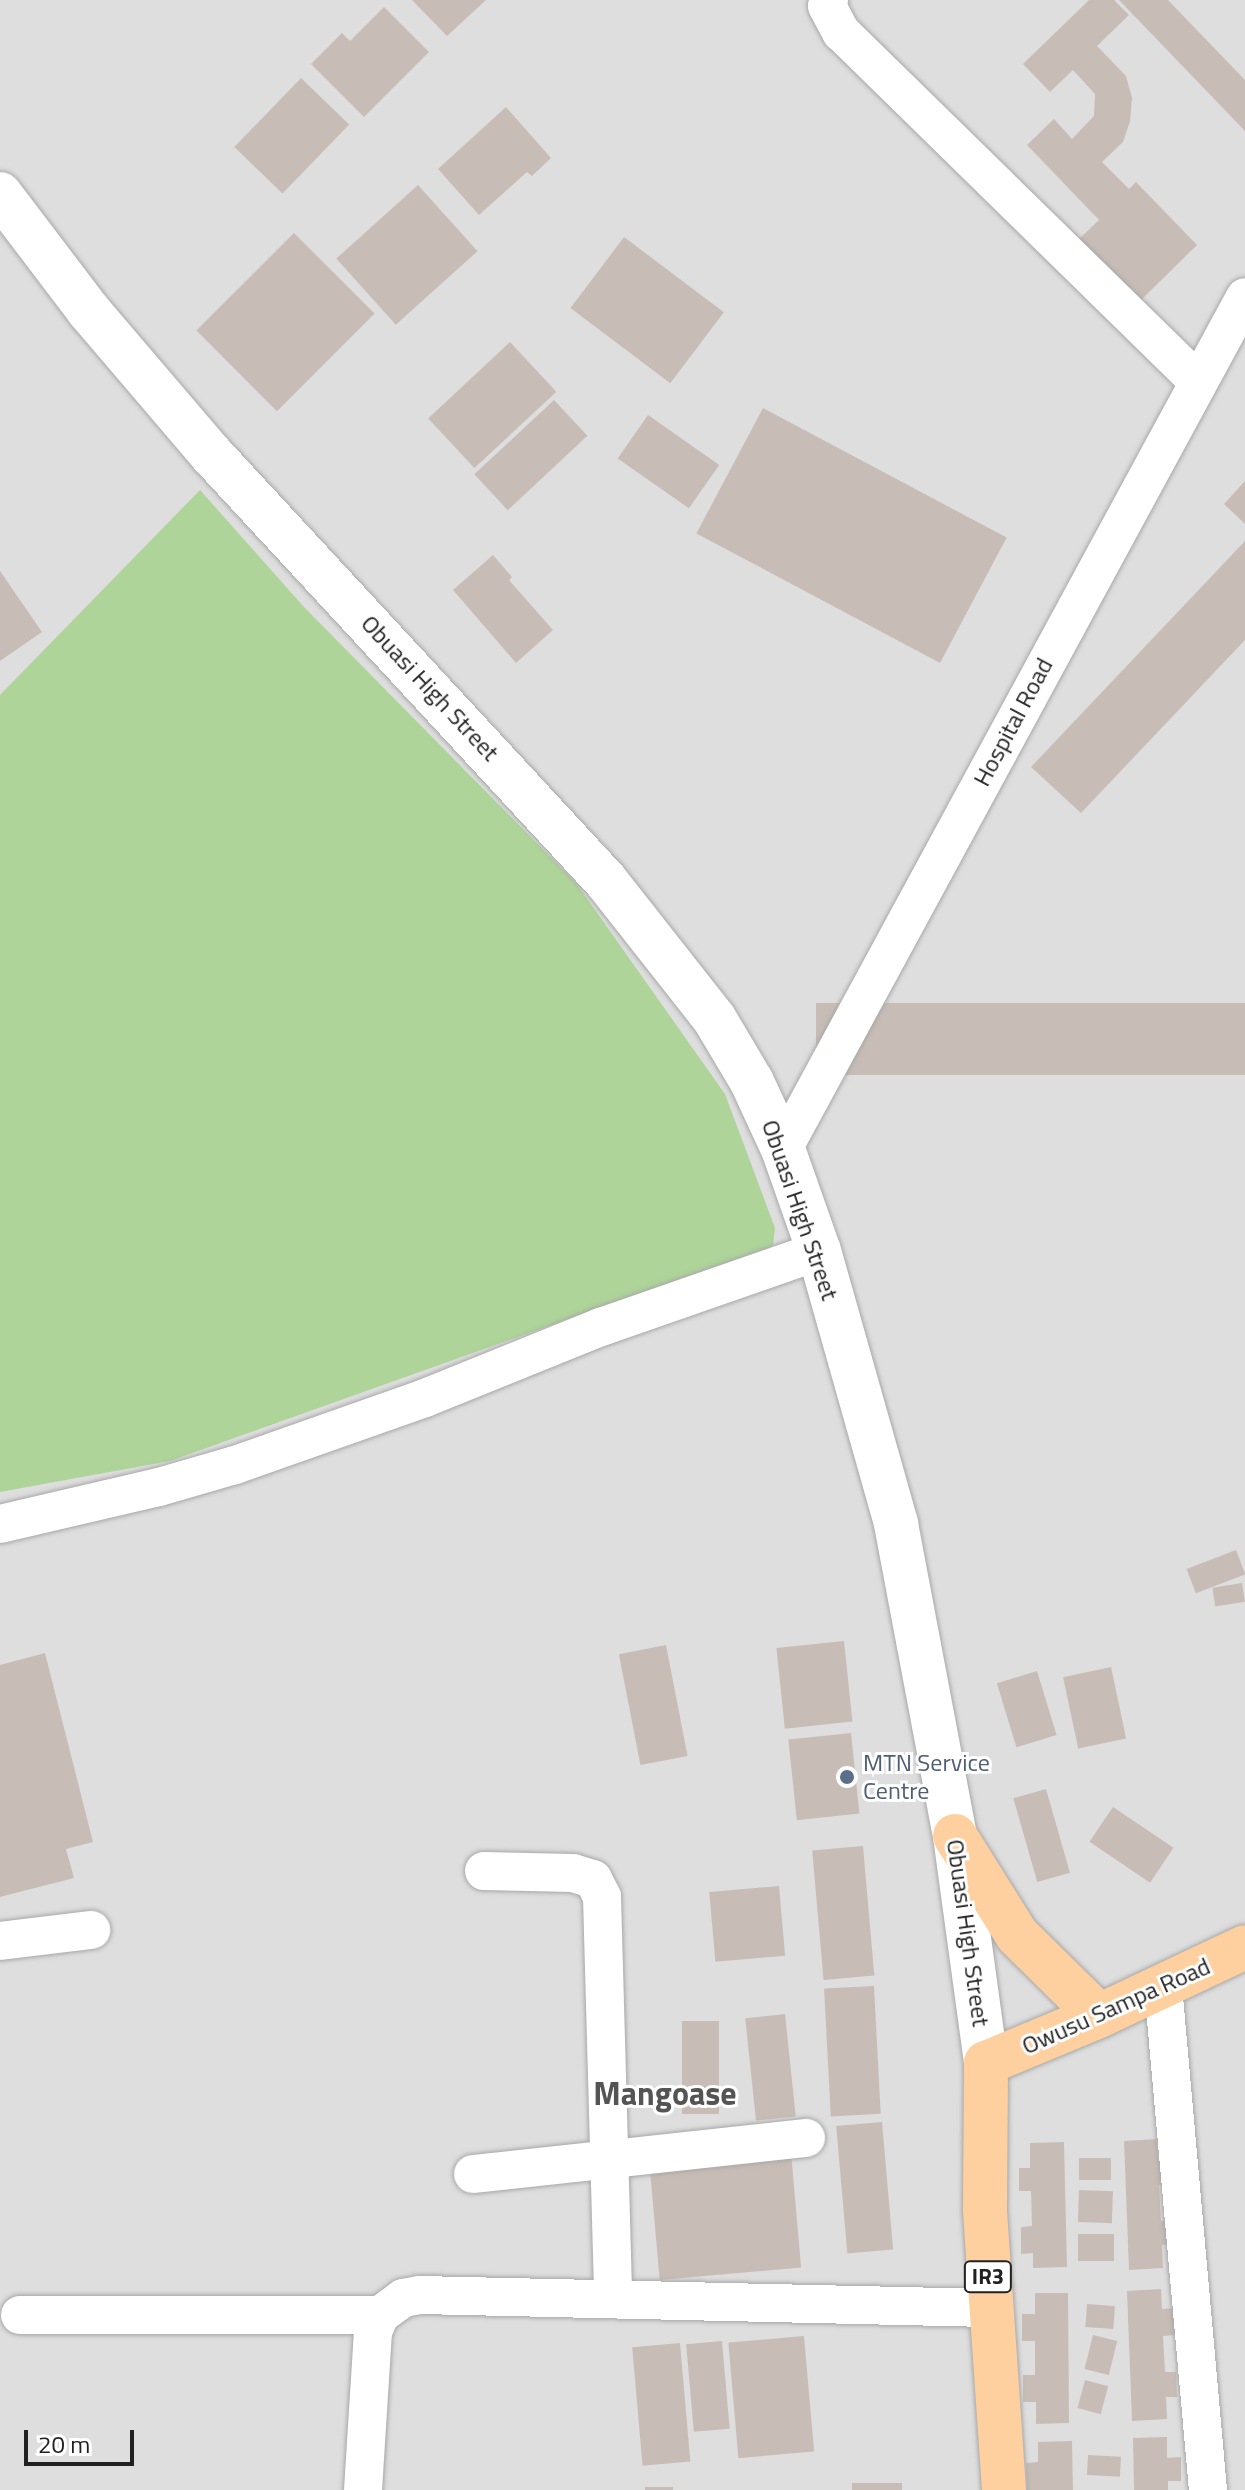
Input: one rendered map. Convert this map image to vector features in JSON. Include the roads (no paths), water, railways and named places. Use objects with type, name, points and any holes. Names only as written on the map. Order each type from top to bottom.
[{"type":"main road","points":[[955,1836],[1017,1935],[1099,2016]]},
{"type":"main road","name":"Owusu Sampa Road","points":[[986,2063],[1099,2016],[1245,1947]]},
{"type":"main road","name":"Obuasi High Street","points":[[986,2063],[983,2135],[990,2308],[1004,2490]]},
{"type":"street","points":[[829,0],[827,6],[841,32],[1197,381]]},
{"type":"street","name":"Obuasi High Street","points":[[0,194],[88,310],[211,454],[523,788],[666,953],[714,1018],[752,1082],[783,1149],[819,1251],[896,1524],[955,1836],[986,2063]]},
{"type":"street","name":"Hospital Road","points":[[783,1149],[1245,297]]},
{"type":"street","points":[[0,1524],[159,1487],[235,1465],[425,1398],[601,1327],[819,1251]]},
{"type":"street","points":[[484,1871],[573,1873],[593,1879],[602,1897],[613,2299]]},
{"type":"street","points":[[0,1941],[91,1930]]},
{"type":"street","points":[[1163,1986],[1208,2490]]},
{"type":"street","points":[[473,2174],[806,2138]]},
{"type":"street","points":[[363,2490],[373,2332],[380,2315],[389,2305],[420,2295],[990,2308]]},
{"type":"street","points":[[20,2315],[380,2315]]},
{"type":"place","name":"MTN Service Centre","points":[[847,1777]]},
{"type":"district","name":"Mangoase","points":[[665,2093]]}]
